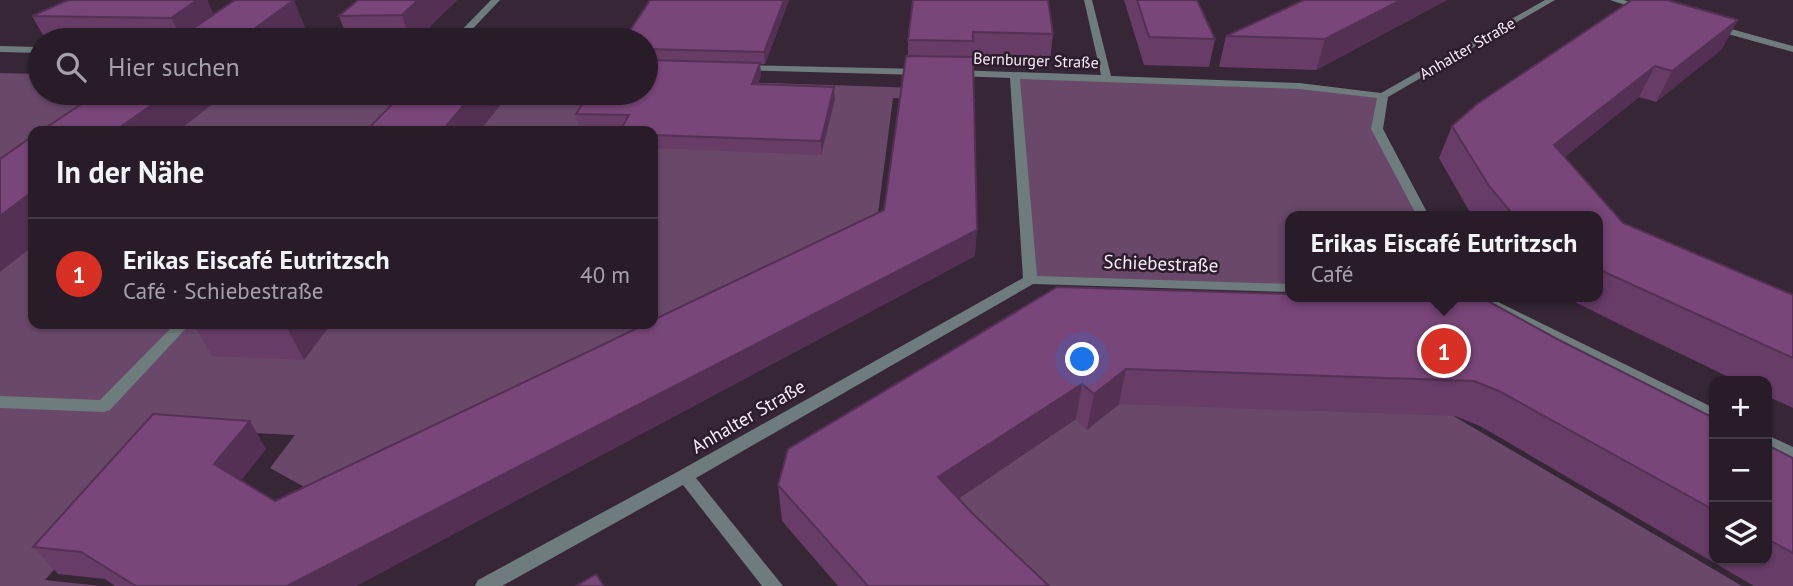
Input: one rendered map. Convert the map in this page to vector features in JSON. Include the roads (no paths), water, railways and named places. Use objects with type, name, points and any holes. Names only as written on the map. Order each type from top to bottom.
[{"type":"street","points":[[469,28],[496,0]]},
{"type":"street","points":[[1088,0],[1106,77]]},
{"type":"street","name":"Anhalter Straße","points":[[1383,96],[1551,0]]},
{"type":"street","points":[[1614,0],[1653,10]]},
{"type":"street","points":[[1704,25],[1793,49]]},
{"type":"street","points":[[0,49],[28,50]]},
{"type":"street","points":[[729,68],[934,72]]},
{"type":"street","name":"Bernburger Straße","points":[[948,73],[1299,86],[1383,96]]},
{"type":"street","points":[[1015,74],[1030,280]]},
{"type":"street","points":[[1383,96],[1377,129],[1420,211]]},
{"type":"street","name":"Anhalter Straße","points":[[485,586],[1030,280]]},
{"type":"street","name":"Schiebestraße","points":[[1030,280],[1285,288]]},
{"type":"street","points":[[1487,302],[1709,413]]},
{"type":"street","points":[[0,402],[104,406],[178,329]]},
{"type":"street","points":[[1772,444],[1793,454]]},
{"type":"street","points":[[685,476],[773,586]]},
{"type":"place","name":"Erikas Eiscafé Eutritzsch","points":[[1444,351]]}]
